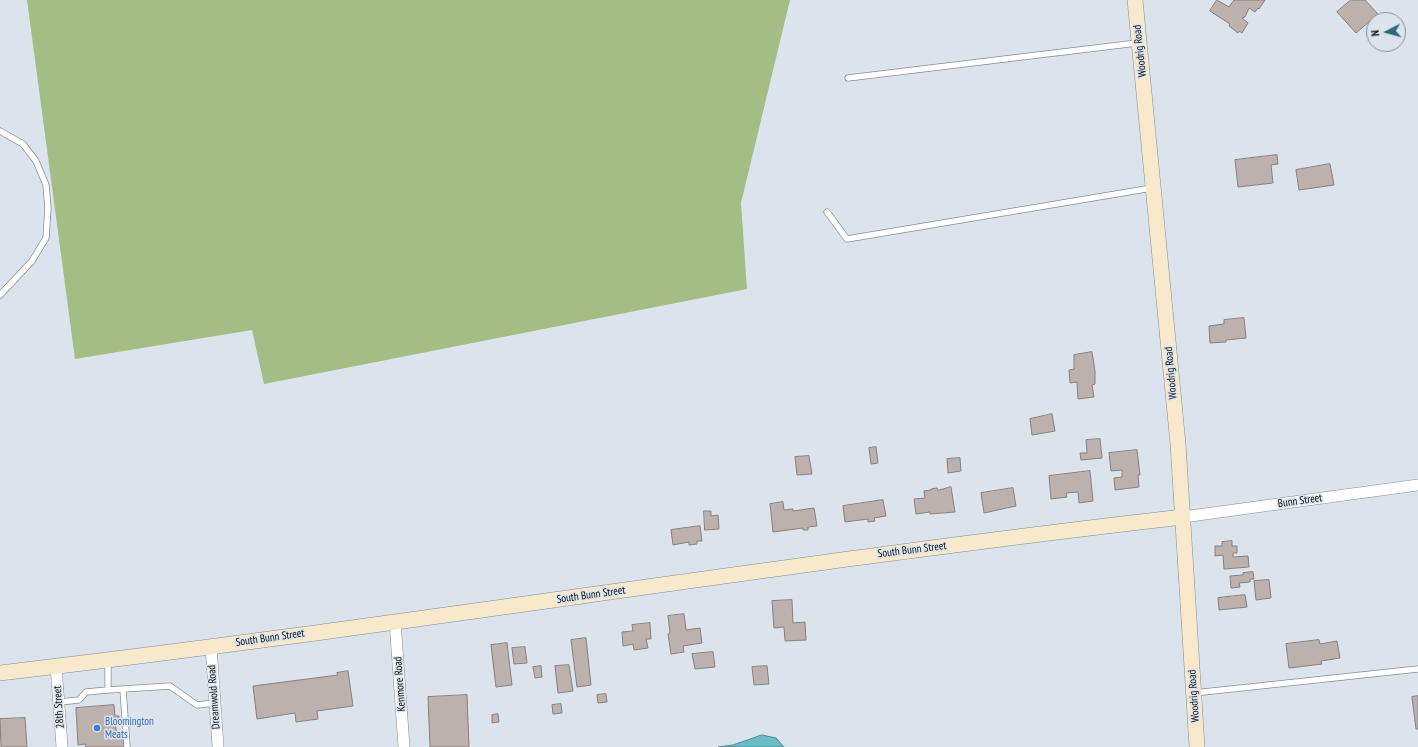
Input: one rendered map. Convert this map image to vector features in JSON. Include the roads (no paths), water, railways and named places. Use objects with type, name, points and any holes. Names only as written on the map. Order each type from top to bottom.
[{"type":"street","name":"Woodrig Road","points":[[1135,0],[1178,444],[1197,747]]},
{"type":"street","name":"Bunn Street","points":[[1183,517],[1418,485]]},
{"type":"street","name":"South Bunn Street","points":[[0,673],[108,660],[600,594],[837,560],[1183,517]]},
{"type":"street","name":"Kenmore Road","points":[[395,621],[404,747]]},
{"type":"street","name":"Dreamwold Road","points":[[210,646],[218,747]]},
{"type":"street","name":"28th Street","points":[[56,666],[62,747]]},
{"type":"lane","points":[[848,78],[1139,42]]},
{"type":"lane","points":[[0,131],[23,144],[36,161],[46,185],[48,208],[46,238],[32,261],[0,295]]},
{"type":"lane","points":[[828,212],[847,239],[1154,187]]},
{"type":"lane","points":[[108,660],[108,690]]},
{"type":"lane","points":[[1194,693],[1418,669]]},
{"type":"lane","points":[[59,702],[79,700],[86,692],[170,686],[197,705],[215,703]]},
{"type":"lane","points":[[123,689],[127,747]]},
{"type":"water","points":[[762,735],[776,738],[784,747],[718,747],[733,745]]},
{"type":"place","name":"Bloomington Meats","points":[[97,728]]}]
